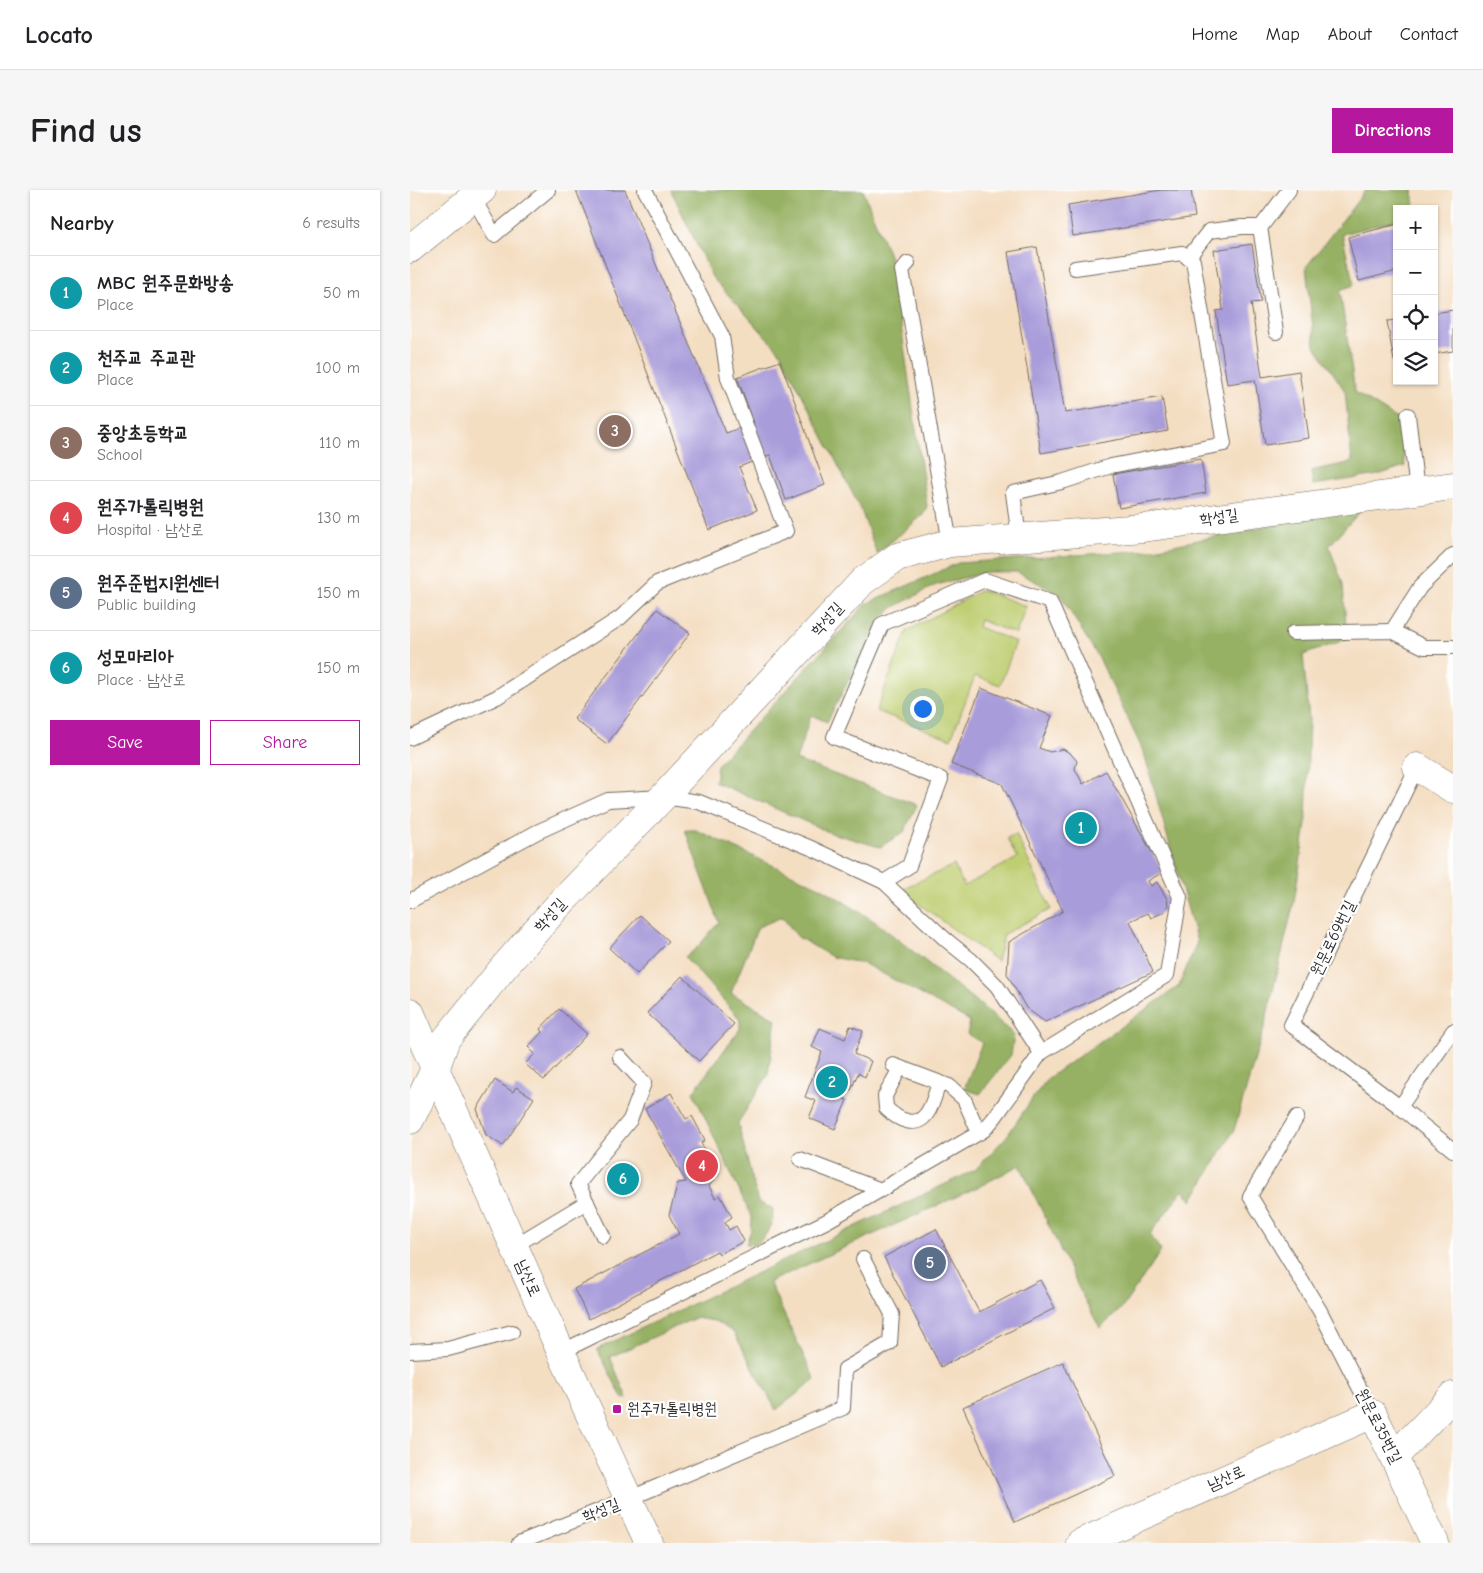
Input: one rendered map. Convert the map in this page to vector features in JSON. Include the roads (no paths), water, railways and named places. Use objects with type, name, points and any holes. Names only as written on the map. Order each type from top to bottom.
[{"type":"street","points":[[411,245],[477,194]]},
{"type":"street","name":"학성길","points":[[410,1120],[436,1067],[446,1039],[504,967],[555,909],[663,797],[862,581],[897,557],[950,543],[1143,528],[1453,486]]},
{"type":"street","name":"원문로69번길","points":[[1417,766],[1453,789]]},
{"type":"street","name":"남산로","points":[[410,1012],[561,1352],[649,1543]]},
{"type":"street","points":[[1394,1456],[1453,1396]]},
{"type":"street","name":"남산로","points":[[1080,1543],[1373,1414]]},
{"type":"street","name":"원문로35번길","points":[[1373,1414],[1435,1543]]},
{"type":"lane","points":[[477,194],[494,235],[548,190]]},
{"type":"lane","points":[[410,738],[497,697],[620,618],[657,582],[786,532],[728,378],[722,336],[646,190]]},
{"type":"lane","points":[[1276,332],[1260,228],[1289,190]]},
{"type":"lane","points":[[1188,258],[1209,231],[1242,227],[1260,228]]},
{"type":"lane","points":[[1019,538],[1013,493],[1062,482],[1110,466],[1224,444],[1193,262],[1182,253],[1075,268]]},
{"type":"lane","points":[[908,263],[902,270],[950,543]]},
{"type":"lane","points":[[1408,415],[1417,491]]},
{"type":"lane","points":[[1392,631],[1420,587],[1453,554]]},
{"type":"lane","points":[[561,1352],[827,1221],[984,1130],[1041,1053],[1167,975],[1180,897],[1050,602],[985,580],[882,624],[834,737],[941,779],[909,866],[884,882]]},
{"type":"lane","points":[[1293,633],[1392,631],[1424,647],[1453,647]]},
{"type":"lane","name":"원문로69번길","points":[[1417,766],[1291,1025],[1400,1106],[1453,1150]]},
{"type":"lane","points":[[410,901],[537,832],[608,800],[663,797],[699,802],[811,848],[884,882],[945,939],[971,960],[997,986],[1041,1053]]},
{"type":"lane","points":[[1400,1106],[1453,1031]]},
{"type":"lane","points":[[603,1236],[578,1184],[630,1120],[644,1083],[620,1057]]},
{"type":"lane","points":[[939,1083],[929,1112],[918,1121],[904,1122],[896,1118],[886,1108],[886,1096],[896,1066],[949,1086],[964,1098],[978,1133]]},
{"type":"lane","name":"원문로35번길","points":[[1297,1117],[1250,1196],[1320,1311],[1373,1414]]},
{"type":"lane","points":[[800,1159],[881,1190]]},
{"type":"lane","points":[[514,1246],[587,1202]]},
{"type":"lane","name":"학성길","points":[[519,1543],[844,1408],[845,1369],[890,1343],[892,1314],[863,1259]]},
{"type":"lane","points":[[410,1351],[448,1349],[512,1332]]},
{"type":"place","name":"중앙초등학교","points":[[615,431]]},
{"type":"place","name":"MBC 원주문화방송","points":[[1081,828]]},
{"type":"place","name":"천주교 주교관","points":[[832,1082]]},
{"type":"place","name":"원주가톨릭병원","points":[[702,1166]]},
{"type":"place","name":"성모마리아","points":[[623,1179]]},
{"type":"place","name":"원주준법지원센터","points":[[930,1263]]},
{"type":"place","name":"원주카톨릭병원","points":[[617,1409]]}]
